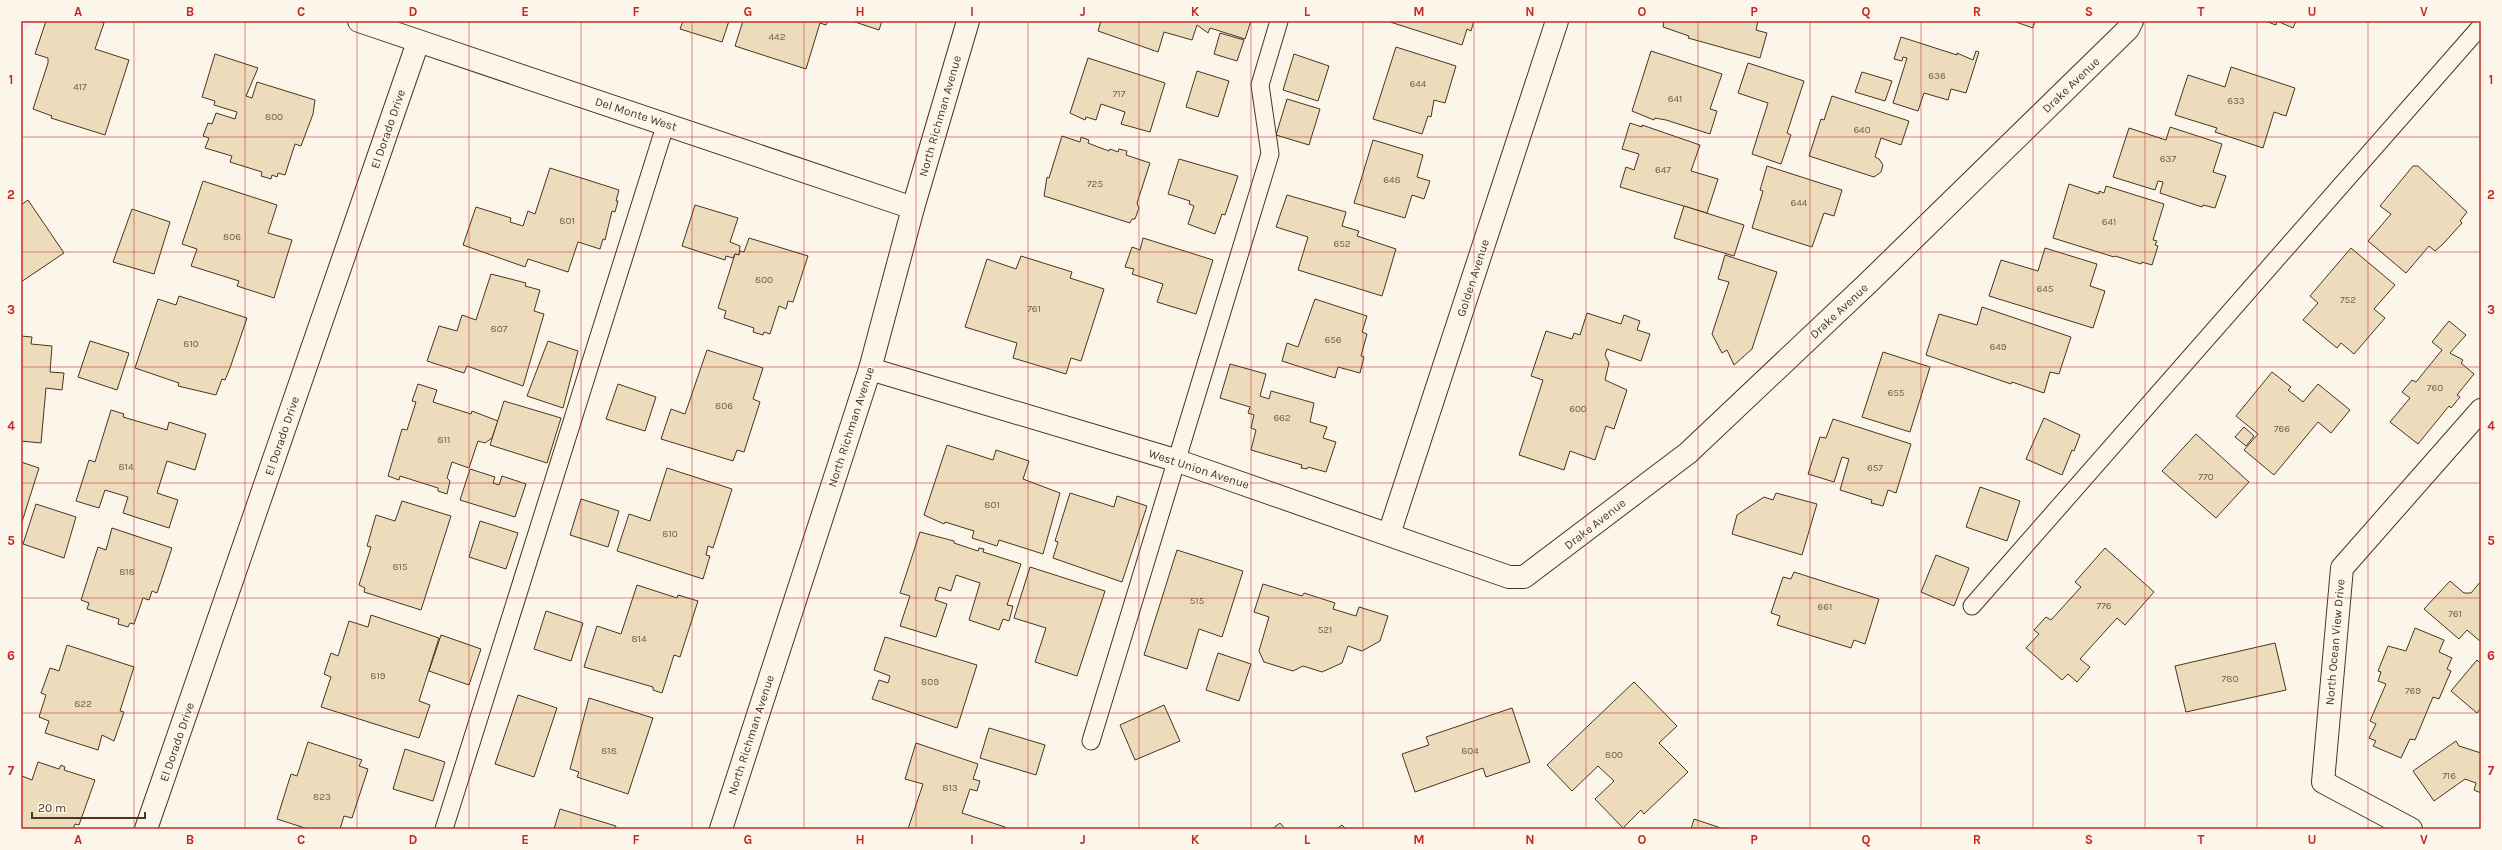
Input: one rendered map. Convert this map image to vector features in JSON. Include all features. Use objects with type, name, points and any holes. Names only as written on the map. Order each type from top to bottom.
[{"type":"street","name":"Del Monte West","points":[[359,21],[418,42],[666,123],[913,208]]},
{"type":"street","name":"North Richman Avenue","points":[[721,829],[870,369],[913,208],[968,21]]},
{"type":"street","name":"Golden Avenue","points":[[1389,534],[1557,21]]},
{"type":"street","name":"Drake Avenue","points":[[1524,577],[1688,453],[1947,206],[2128,29],[2132,21]]},
{"type":"street","name":"El Dorado Drive","points":[[146,829],[418,42]]},
{"type":"street","name":"West Union Avenue","points":[[870,369],[1175,460],[1509,577],[1524,577]]},
{"type":"street","name":"North Ocean View Drive","points":[[2411,829],[2323,782],[2342,568],[2481,410]]},
{"type":"lane","points":[[1091,741],[1175,460],[1270,154],[1260,84],[1280,21]]},
{"type":"lane","points":[[1972,606],[2481,26]]},
{"type":"lane","points":[[444,829],[666,123]]},
{"type":"building","points":[[46,21],[97,21],[104,23],[95,49],[129,60],[105,135],[51,118],[52,116],[33,109],[48,63],[48,58],[35,54]]},
{"type":"building","points":[[683,21],[729,21],[722,42],[680,29]]},
{"type":"building","points":[[743,21],[828,21],[826,25],[820,23],[806,69],[735,46]]},
{"type":"building","points":[[852,21],[882,21],[879,30]]},
{"type":"building","points":[[1101,21],[1251,21],[1245,39],[1210,28],[1208,33],[1197,25],[1192,40],[1164,32],[1158,52],[1098,31]]},
{"type":"building","points":[[1387,21],[1474,21],[1471,31],[1467,29],[1462,45]]},
{"type":"building","points":[[1664,21],[1758,21],[1756,30],[1767,33],[1760,58],[1688,38],[1689,36],[1663,27]]},
{"type":"building","points":[[2013,21],[2035,21],[2033,28]]},
{"type":"building","points":[[2265,21],[2277,21],[2276,25]]},
{"type":"building","points":[[2277,21],[2296,21],[2293,28]]},
{"type":"building","points":[[1220,33],[1244,40],[1237,61],[1214,54]]},
{"type":"building","points":[[1901,37],[1957,55],[1957,53],[1973,60],[1976,51],[1979,52],[1966,93],[1951,89],[1948,100],[1924,93],[1918,111],[1893,103],[1907,58],[1903,57],[1902,61],[1894,59]]},
{"type":"building","points":[[1396,47],[1456,66],[1445,103],[1434,100],[1431,117],[1428,116],[1422,134],[1373,119]]},
{"type":"building","points":[[1651,51],[1722,74],[1710,109],[1717,111],[1710,134],[1666,120],[1655,118],[1654,120],[1632,111]]},
{"type":"building","points":[[215,54],[258,68],[246,96],[252,98],[257,82],[315,100],[313,114],[301,146],[295,144],[285,175],[278,173],[277,177],[272,175],[271,179],[261,176],[262,172],[230,162],[232,156],[205,148],[209,138],[203,136],[208,123],[212,124],[216,113],[235,119],[237,112],[214,105],[215,101],[202,97]]},
{"type":"building","points":[[1294,54],[1329,66],[1318,101],[1283,90]]},
{"type":"building","points":[[1088,58],[1165,83],[1150,132],[1121,124],[1125,112],[1101,104],[1096,120],[1086,117],[1085,120],[1070,113]]},
{"type":"building","points":[[1748,63],[1804,81],[1787,133],[1791,135],[1781,164],[1752,154],[1768,103],[1738,93]]},
{"type":"building","points":[[2231,67],[2295,88],[2286,116],[2274,112],[2263,148],[2215,132],[2217,128],[2175,115],[2188,75],[2225,87]]},
{"type":"building","points":[[1197,71],[1229,81],[1218,117],[1186,107]]},
{"type":"building","points":[[1862,72],[1892,81],[1885,101],[1855,92]]},
{"type":"building","points":[[1832,96],[1909,121],[1901,145],[1881,138],[1875,157],[1879,159],[1883,165],[1881,172],[1874,177],[1809,156],[1821,119],[1824,120]]},
{"type":"building","points":[[1287,99],[1320,109],[1309,145],[1276,135]]},
{"type":"building","points":[[1630,123],[1642,127],[1642,125],[1700,145],[1691,171],[1718,179],[1707,213],[1620,187],[1626,167],[1634,170],[1639,154],[1622,149]]},
{"type":"building","points":[[2170,127],[2222,144],[2213,172],[2226,176],[2215,208],[2203,205],[2202,207],[2160,193],[2163,182],[2158,181],[2155,190],[2113,177],[2129,128],[2166,140]]},
{"type":"building","points":[[1062,136],[1080,142],[1081,137],[1089,140],[1088,143],[1109,151],[1110,149],[1118,152],[1119,149],[1127,151],[1126,155],[1150,163],[1137,203],[1139,208],[1135,219],[1132,219],[1130,223],[1044,196],[1047,177],[1049,178]]},
{"type":"building","points":[[1373,140],[1423,155],[1417,177],[1430,181],[1424,199],[1412,195],[1405,218],[1354,203]]},
{"type":"building","points":[[1179,159],[1238,176],[1225,215],[1222,214],[1215,234],[1188,224],[1194,206],[1189,204],[1190,201],[1168,194]]},
{"type":"building","points":[[1767,166],[1842,190],[1834,216],[1824,213],[1812,247],[1752,228],[1763,191],[1760,190]]},
{"type":"building","points":[[2413,166],[2418,166],[2467,212],[2460,221],[2462,223],[2443,244],[2435,251],[2429,246],[2406,273],[2368,241],[2391,214],[2380,206]]},
{"type":"building","points":[[550,168],[619,190],[615,212],[612,211],[605,240],[603,239],[600,249],[578,242],[568,272],[528,259],[525,267],[463,245],[476,207],[511,218],[510,222],[523,226],[528,211],[535,214]]},
{"type":"building","points":[[203,181],[277,205],[268,233],[292,240],[274,298],[237,286],[239,281],[191,266],[197,249],[182,244]]},
{"type":"building","points":[[2069,184],[2099,194],[2099,191],[2104,193],[2106,186],[2164,204],[2153,240],[2157,241],[2155,245],[2158,246],[2152,265],[2142,262],[2141,264],[2115,256],[2114,257],[2053,238]]},
{"type":"building","points":[[1287,195],[1346,212],[1342,226],[1359,231],[1357,236],[1396,249],[1382,296],[1298,270],[1308,237],[1276,227]]},
{"type":"building","points":[[28,200],[64,253],[21,282],[21,205]]},
{"type":"building","points":[[695,205],[738,218],[730,242],[740,246],[739,255],[735,254],[733,258],[726,256],[725,260],[682,246]]},
{"type":"building","points":[[1684,206],[1744,225],[1734,256],[1674,238]]},
{"type":"building","points":[[132,209],[170,222],[154,274],[113,262]]},
{"type":"building","points":[[749,238],[808,256],[793,302],[788,301],[786,309],[779,306],[770,334],[764,332],[763,335],[753,332],[754,328],[724,318],[726,311],[718,308],[735,254],[739,255],[740,251],[744,252]]},
{"type":"building","points":[[1143,238],[1213,260],[1196,314],[1157,302],[1163,284],[1132,274],[1134,269],[1125,267],[1132,247],[1140,250]]},
{"type":"building","points":[[2045,248],[2097,264],[2090,286],[2105,291],[2093,328],[1989,296],[2001,260],[2038,271]]},
{"type":"building","points":[[2351,248],[2395,285],[2374,309],[2385,318],[2354,354],[2341,343],[2337,348],[2303,320],[2318,303],[2310,296]]},
{"type":"building","points":[[1725,255],[1777,272],[1752,349],[1734,365],[1727,350],[1722,353],[1712,334],[1729,282],[1718,279]]},
{"type":"building","points":[[1021,256],[1072,272],[1070,278],[1104,289],[1081,361],[1071,358],[1066,374],[1013,358],[1017,343],[965,327],[987,259],[1016,269]]},
{"type":"building","points":[[491,274],[526,283],[525,286],[540,290],[534,311],[544,314],[523,386],[467,366],[464,373],[427,361],[439,326],[457,331],[462,315],[476,320]]},
{"type":"building","points":[[179,296],[247,318],[230,368],[225,380],[222,379],[216,395],[178,386],[179,383],[135,368],[158,299],[176,305]]},
{"type":"building","points":[[1315,299],[1367,316],[1362,332],[1367,334],[1361,356],[1364,357],[1360,373],[1338,367],[1335,378],[1282,361],[1287,343],[1298,347]]},
{"type":"building","points":[[1982,307],[2071,337],[2059,374],[2050,372],[2044,393],[2012,382],[2011,384],[1926,355],[1939,314],[1977,325]]},
{"type":"building","points":[[1587,313],[1621,324],[1624,315],[1640,321],[1637,330],[1650,334],[1641,361],[1607,349],[1605,355],[1609,363],[1605,380],[1627,390],[1614,429],[1606,426],[1595,460],[1570,451],[1564,470],[1519,455],[1543,380],[1531,376],[1546,331],[1572,339],[1574,333],[1580,335]]},
{"type":"building","points":[[2449,321],[2466,335],[2450,353],[2463,360],[2461,363],[2474,374],[2457,395],[2460,397],[2451,408],[2449,406],[2418,444],[2390,422],[2410,398],[2402,392],[2412,380],[2416,382],[2442,350],[2432,342]]},
{"type":"building","points":[[21,336],[32,337],[31,344],[52,346],[50,372],[64,373],[62,390],[46,388],[41,443],[21,441]]},
{"type":"building","points":[[90,341],[129,353],[117,390],[78,377]]},
{"type":"building","points":[[548,341],[578,351],[563,408],[527,396]]},
{"type":"building","points":[[707,350],[763,368],[753,399],[760,402],[744,452],[737,450],[733,461],[661,439],[671,409],[685,414]]},
{"type":"building","points":[[1883,352],[1930,367],[1910,432],[1862,417]]},
{"type":"building","points":[[1230,364],[1266,374],[1260,396],[1269,399],[1271,391],[1314,403],[1310,422],[1327,427],[1323,438],[1336,442],[1326,472],[1308,467],[1307,469],[1301,468],[1302,465],[1251,450],[1256,430],[1251,428],[1254,415],[1248,413],[1250,407],[1220,398]]},
{"type":"building","points":[[2272,372],[2291,387],[2288,390],[2303,402],[2318,384],[2350,410],[2331,433],[2318,422],[2274,475],[2244,450],[2258,434],[2236,416]]},
{"type":"building","points":[[418,384],[437,390],[433,402],[471,414],[472,411],[498,421],[492,438],[485,443],[478,441],[469,468],[452,462],[447,478],[450,481],[447,494],[438,491],[438,488],[400,476],[399,480],[388,476],[402,429],[407,430],[416,402],[412,401]]},
{"type":"building","points":[[618,384],[656,397],[645,431],[606,419]]},
{"type":"building","points":[[504,401],[561,418],[547,463],[490,445]]},
{"type":"building","points":[[111,410],[124,414],[123,417],[167,430],[169,422],[206,434],[195,470],[167,461],[157,493],[178,500],[169,528],[123,513],[128,497],[105,490],[99,508],[76,501],[89,460],[95,462]]},
{"type":"building","points":[[2044,418],[2080,435],[2062,475],[2026,459]]},
{"type":"building","points":[[1833,419],[1911,444],[1896,493],[1888,490],[1883,506],[1871,503],[1872,500],[1840,490],[1849,459],[1842,457],[1834,482],[1808,474],[1820,437],[1826,438]]},
{"type":"building","points":[[2244,427],[2254,436],[2246,446],[2235,437]]},
{"type":"building","points":[[2196,434],[2249,482],[2216,518],[2162,471]]},
{"type":"building","points":[[947,445],[993,460],[996,450],[1029,461],[1023,479],[1060,493],[1043,554],[999,540],[997,546],[972,538],[974,531],[945,522],[944,524],[924,515]]},
{"type":"building","points":[[21,462],[39,468],[21,525]]},
{"type":"building","points":[[667,468],[732,489],[713,548],[708,546],[706,555],[710,556],[703,579],[617,551],[629,514],[650,521]]},
{"type":"building","points":[[470,469],[495,477],[493,483],[499,485],[502,476],[526,484],[515,517],[460,500]]},
{"type":"building","points":[[1980,487],[2020,501],[2007,541],[1966,527]]},
{"type":"building","points":[[1070,493],[1114,507],[1117,496],[1147,506],[1122,582],[1053,558],[1058,542],[1055,541]]},
{"type":"building","points":[[1776,493],[1817,504],[1802,555],[1732,534],[1737,515],[1764,497],[1773,500]]},
{"type":"building","points":[[581,499],[619,511],[608,547],[570,535]]},
{"type":"building","points":[[402,501],[451,516],[421,610],[364,592],[365,588],[359,585],[371,547],[367,546],[376,515],[395,521]]},
{"type":"building","points":[[36,504],[76,517],[64,558],[23,544]]},
{"type":"building","points":[[480,521],[518,533],[506,569],[469,557]]},
{"type":"building","points":[[112,528],[172,548],[157,593],[152,591],[149,600],[143,598],[134,624],[130,623],[128,627],[118,624],[119,619],[87,609],[89,603],[81,600],[98,547],[106,550]]},
{"type":"building","points":[[920,532],[954,541],[954,543],[978,551],[979,548],[984,549],[983,552],[1021,564],[1007,605],[1013,606],[1009,621],[1003,619],[999,630],[969,620],[980,583],[956,575],[951,591],[939,587],[935,600],[947,604],[936,637],[900,626],[910,596],[900,593]]},
{"type":"building","points":[[2105,548],[2154,592],[2125,625],[2117,618],[2080,659],[2090,667],[2077,682],[2068,674],[2062,680],[2026,648],[2039,634],[2034,630],[2046,617],[2051,620],[2081,587],[2075,582]]},
{"type":"building","points":[[1177,550],[1243,571],[1222,637],[1199,629],[1187,669],[1144,655]]},
{"type":"building","points":[[1936,555],[1969,568],[1954,606],[1921,592]]},
{"type":"building","points":[[1030,567],[1105,591],[1077,676],[1035,662],[1046,628],[1014,618]]},
{"type":"building","points":[[1794,572],[1879,599],[1865,644],[1854,640],[1851,648],[1777,625],[1780,616],[1771,613],[1783,577],[1791,579]]},
{"type":"building","points":[[2450,581],[2464,593],[2471,593],[2481,581],[2481,642],[2467,630],[2459,639],[2424,609]]},
{"type":"building","points":[[1263,584],[1302,596],[1304,593],[1335,603],[1333,609],[1356,616],[1359,607],[1388,616],[1380,641],[1362,651],[1348,646],[1342,663],[1322,672],[1303,666],[1293,671],[1264,662],[1259,651],[1269,617],[1254,612]]},
{"type":"building","points":[[637,585],[677,598],[678,595],[698,601],[680,657],[674,655],[662,693],[653,690],[653,687],[584,667],[597,626],[621,634]]},
{"type":"building","points":[[546,611],[583,623],[571,661],[534,649]]},
{"type":"building","points":[[371,615],[439,638],[419,701],[430,705],[419,738],[321,707],[331,677],[324,674],[331,653],[338,656],[349,621],[368,627]]},
{"type":"building","points":[[2415,628],[2444,640],[2439,652],[2452,658],[2447,669],[2451,671],[2439,699],[2433,697],[2415,740],[2410,739],[2401,758],[2373,746],[2376,741],[2369,738],[2376,724],[2370,721],[2386,684],[2378,681],[2381,672],[2378,671],[2388,646],[2406,651]]},
{"type":"building","points":[[441,635],[481,649],[469,685],[429,671]]},
{"type":"building","points":[[885,637],[977,665],[957,728],[872,699],[879,680],[888,683],[890,676],[874,670]]},
{"type":"building","points":[[2275,643],[2286,690],[2186,712],[2175,666]]},
{"type":"building","points":[[67,645],[134,667],[120,711],[124,712],[114,741],[102,735],[98,750],[45,733],[49,721],[39,717],[46,695],[41,693],[50,668],[59,671]]},
{"type":"building","points":[[1218,653],[1251,664],[1239,701],[1206,690]]},
{"type":"building","points":[[2477,660],[2481,664],[2481,708],[2477,713],[2451,691]]},
{"type":"building","points":[[1634,682],[1677,726],[1659,743],[1688,772],[1644,814],[1641,810],[1623,828],[1595,799],[1614,781],[1598,766],[1572,791],[1547,765]]},
{"type":"building","points":[[518,695],[557,708],[534,777],[495,764]]},
{"type":"building","points":[[589,698],[653,718],[628,794],[577,777],[579,772],[570,769]]},
{"type":"building","points":[[1164,705],[1180,741],[1135,760],[1120,725]]},
{"type":"building","points":[[1512,708],[1530,762],[1486,777],[1483,768],[1415,792],[1402,754],[1429,745],[1426,737]]},
{"type":"building","points":[[989,728],[1045,745],[1036,775],[980,758]]},
{"type":"building","points":[[2456,741],[2459,746],[2481,753],[2481,793],[2474,790],[2476,783],[2465,779],[2434,801],[2413,771]]},
{"type":"building","points":[[308,742],[362,760],[359,766],[368,769],[352,818],[344,816],[340,829],[308,829],[277,819],[291,774],[297,776]]},
{"type":"building","points":[[916,743],[978,764],[973,779],[980,781],[977,791],[970,789],[962,813],[1005,827],[1005,829],[908,829],[923,784],[905,779]]},
{"type":"building","points":[[405,749],[445,762],[433,801],[393,789]]},
{"type":"building","points":[[38,762],[59,769],[61,765],[65,767],[64,770],[95,780],[79,825],[75,824],[73,829],[21,829],[22,776],[32,780]]},
{"type":"building","points":[[560,809],[616,826],[615,829],[554,829]]},
{"type":"building","points":[[1694,819],[1721,828],[1691,829]]},
{"type":"building","points":[[1280,823],[1285,829],[1272,829]]},
{"type":"building","points":[[1342,825],[1346,829],[1337,829]]}]
